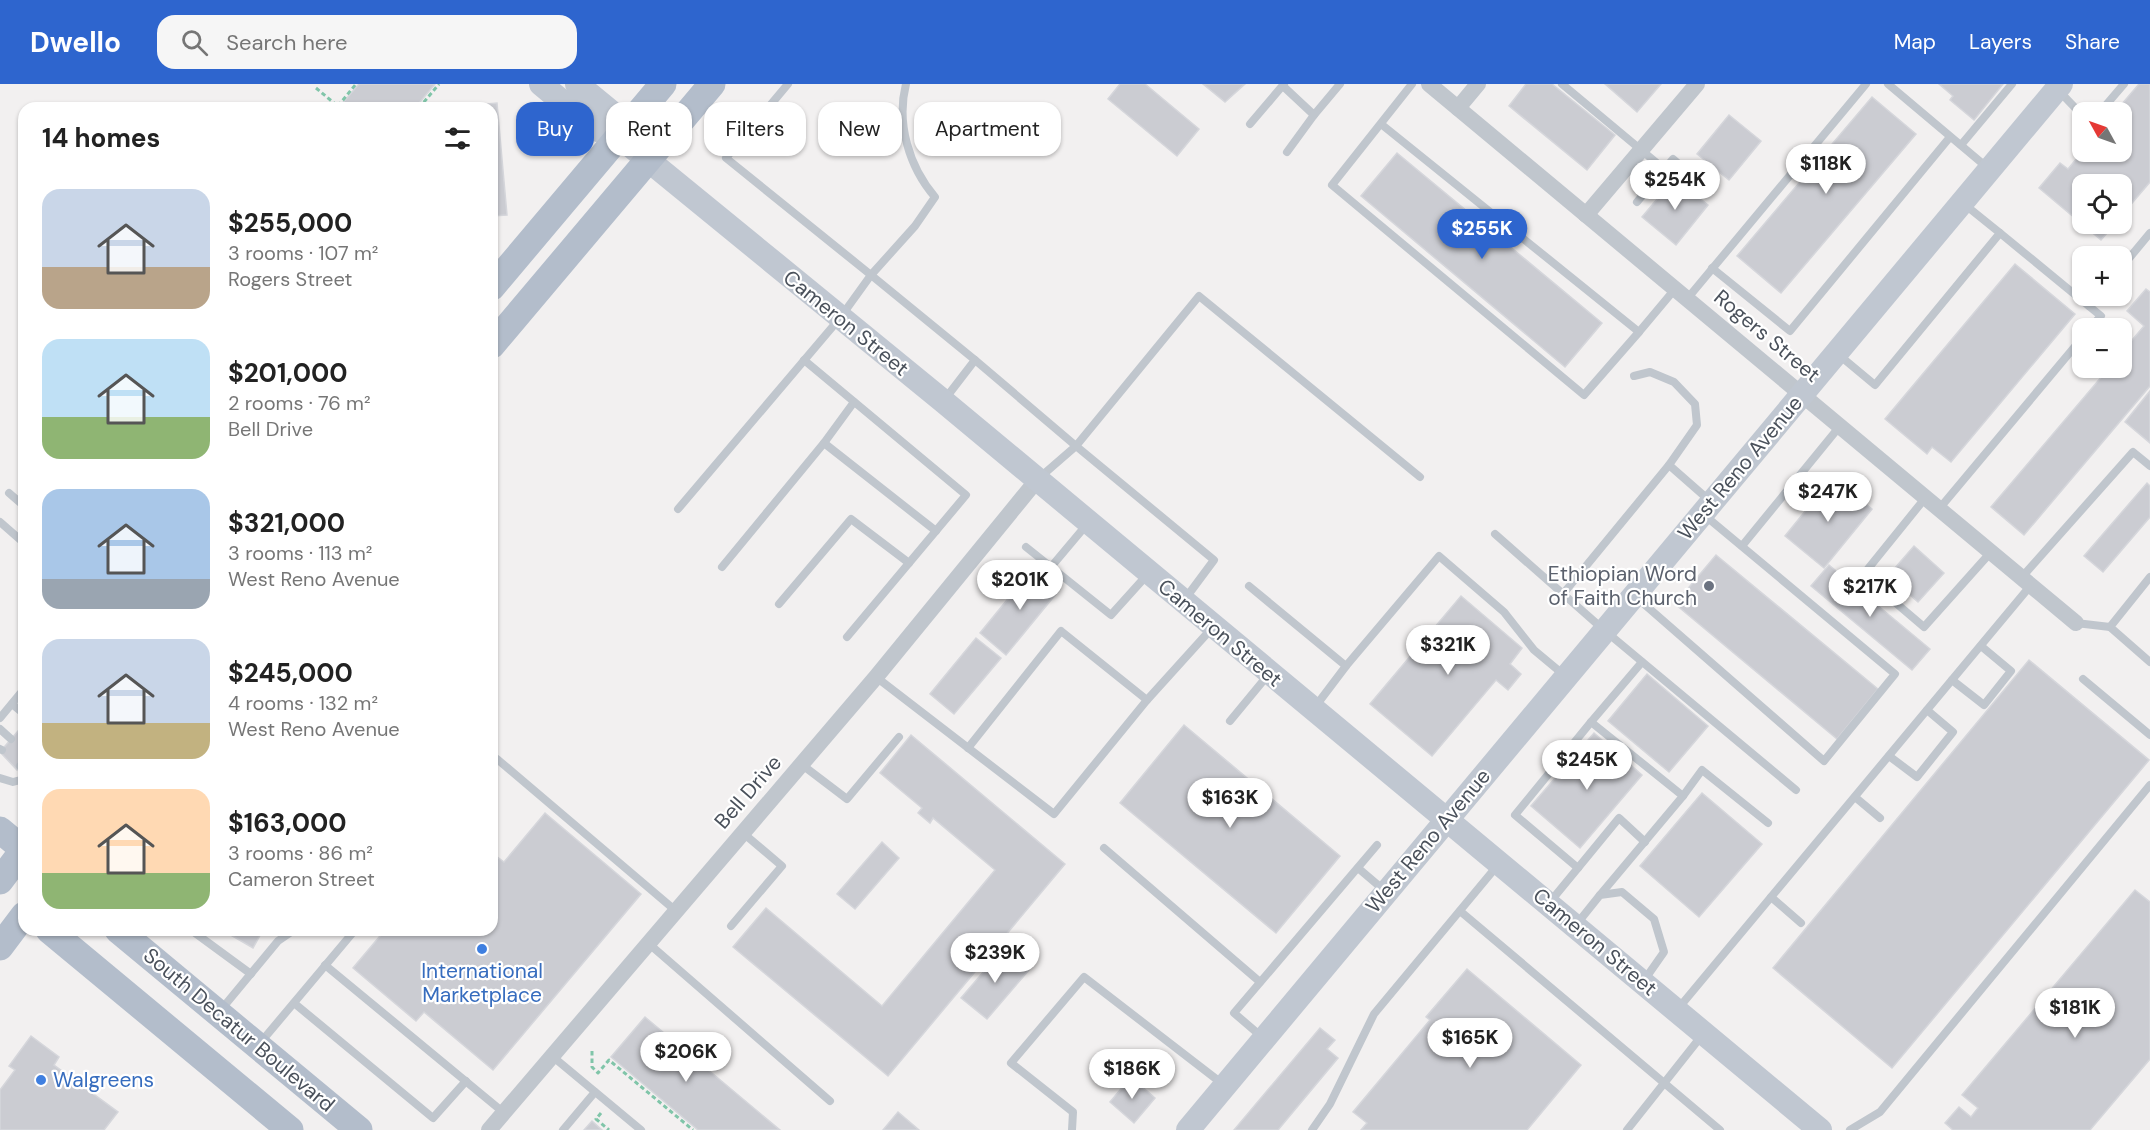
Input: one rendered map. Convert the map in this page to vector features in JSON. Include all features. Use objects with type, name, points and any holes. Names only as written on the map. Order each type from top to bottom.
[{"type":"main road","points":[[648,102],[663,84]]},
{"type":"main road","points":[[498,338],[712,84]]},
{"type":"main road","points":[[498,280],[606,153]]},
{"type":"main road","points":[[0,830],[18,845]]},
{"type":"main road","points":[[0,881],[18,858]]},
{"type":"main road","points":[[0,889],[18,904]]},
{"type":"main road","points":[[0,947],[18,923]]},
{"type":"main road","name":"South Decatur Boulevard","points":[[56,936],[290,1130]]},
{"type":"main road","name":"South Decatur Boulevard","points":[[131,936],[217,1014],[359,1130]]},
{"type":"street","name":"Cameron Street","points":[[541,84],[595,129],[606,133]]},
{"type":"street","name":"Cameron Street","points":[[577,84],[606,108]]},
{"type":"street","name":"Rogers Street","points":[[1429,84],[2076,623]]},
{"type":"street","points":[[1458,108],[1478,84]]},
{"type":"street","points":[[1586,215],[1697,84]]},
{"type":"street","name":"West Reno Avenue","points":[[1188,1130],[1990,170],[2056,86]]},
{"type":"street","name":"Cameron Street","points":[[643,156],[943,401],[1820,1130]]},
{"type":"street","name":"Bell Drive","points":[[489,1130],[876,677],[1037,480]]},
{"type":"lane","points":[[788,84],[726,158],[871,274],[1214,560],[1183,602]]},
{"type":"lane","points":[[678,509],[840,318],[871,274],[915,226],[935,197],[925,186],[907,147],[902,100],[906,84]]},
{"type":"lane","points":[[1287,152],[1340,84]]},
{"type":"lane","points":[[1412,84],[1332,185],[1584,395],[1639,332],[1712,268],[1866,84]]},
{"type":"lane","points":[[1562,84],[1664,169]]},
{"type":"lane","points":[[1888,84],[1990,170]]},
{"type":"lane","points":[[1961,145],[2012,84]]},
{"type":"lane","points":[[2109,102],[2124,84]]},
{"type":"lane","points":[[1250,124],[1283,85],[1314,115]]},
{"type":"lane","points":[[2056,86],[2072,104]]},
{"type":"lane","points":[[1381,124],[1639,332]]},
{"type":"lane","points":[[1712,268],[1790,331],[1950,136]]},
{"type":"lane","points":[[1637,202],[1673,159],[1710,190]]},
{"type":"lane","points":[[1962,202],[2072,292]]},
{"type":"lane","points":[[1836,353],[1875,385],[2000,233]]},
{"type":"lane","points":[[2132,255],[2150,233]]},
{"type":"lane","points":[[1037,480],[1076,446],[1199,296],[1420,477]]},
{"type":"lane","points":[[2089,306],[2101,316],[2099,318]]},
{"type":"lane","points":[[1940,509],[2072,350]]},
{"type":"lane","points":[[804,360],[966,495],[847,637]]},
{"type":"lane","points":[[943,401],[975,360]]},
{"type":"lane","points":[[1563,594],[1668,465],[1697,425],[1695,404],[1674,382],[1650,372],[1634,376]]},
{"type":"lane","points":[[722,567],[824,443],[854,402]]},
{"type":"lane","points":[[1742,546],[1840,426]]},
{"type":"lane","points":[[824,443],[936,531]]},
{"type":"lane","points":[[1676,1010],[1981,646],[2026,581],[2133,452],[2150,466]]},
{"type":"lane","points":[[1634,595],[1824,761],[1895,674],[1742,546],[1668,465]]},
{"type":"lane","points":[[9,493],[18,501]]},
{"type":"lane","points":[[1926,497],[1863,575],[1915,620],[1924,627],[1991,552]]},
{"type":"lane","points":[[779,604],[851,519],[909,563]]},
{"type":"lane","points":[[0,522],[18,538]]},
{"type":"lane","points":[[1051,567],[1088,523]]},
{"type":"lane","points":[[1495,534],[1604,630],[1796,790]]},
{"type":"lane","points":[[1026,547],[1111,615],[1149,574]]},
{"type":"lane","points":[[1313,710],[1346,666],[1438,556],[1504,612],[1534,650],[1566,676]]},
{"type":"lane","points":[[2110,627],[2150,577]]},
{"type":"lane","points":[[1249,586],[1346,666]]},
{"type":"lane","points":[[2076,623],[2110,627],[2150,662]]},
{"type":"lane","points":[[876,677],[1054,814],[1147,700],[1213,627]]},
{"type":"lane","points":[[968,748],[1061,631],[1147,700]]},
{"type":"lane","points":[[1952,680],[1983,705],[2011,671],[1981,646]]},
{"type":"lane","points":[[1578,868],[1515,815],[1642,662]]},
{"type":"lane","points":[[1230,721],[1269,674]]},
{"type":"lane","points":[[2083,679],[2150,735]]},
{"type":"lane","points":[[0,718],[18,697]]},
{"type":"lane","points":[[12,704],[18,709]]},
{"type":"lane","points":[[1889,756],[1917,777],[1953,732],[1927,710]]},
{"type":"lane","points":[[1591,722],[1683,796]]},
{"type":"lane","points":[[0,729],[11,739]]},
{"type":"lane","points":[[801,764],[847,799],[899,737]]},
{"type":"lane","points":[[498,760],[676,911]]},
{"type":"lane","points":[[1575,926],[1702,770],[1768,824]]},
{"type":"lane","points":[[0,778],[13,782],[18,781]]},
{"type":"lane","points":[[1850,1130],[1880,1112],[2150,784]]},
{"type":"lane","points":[[1855,796],[1881,818]]},
{"type":"lane","points":[[1549,904],[1619,818],[1645,842]]},
{"type":"lane","points":[[730,927],[782,866],[743,833]]},
{"type":"lane","points":[[1264,1039],[1234,1012],[1377,845]]},
{"type":"lane","points":[[1104,848],[1260,982]]},
{"type":"lane","points":[[1312,1130],[1330,1104],[1374,1014],[1500,863]]},
{"type":"lane","points":[[1358,868],[1386,892]]},
{"type":"lane","points":[[1600,895],[1622,892],[1654,919],[1664,952],[1643,982]]},
{"type":"lane","points":[[1771,897],[1801,923]]},
{"type":"lane","points":[[1460,911],[1720,1130]]},
{"type":"lane","points":[[199,936],[251,974]]},
{"type":"lane","points":[[217,1014],[278,941],[285,936]]},
{"type":"lane","points":[[257,1047],[350,936]]},
{"type":"lane","points":[[648,943],[830,1101]]},
{"type":"lane","points":[[325,965],[503,1112]]},
{"type":"lane","points":[[1072,1130],[1073,1112],[1011,1063],[1084,977],[1225,1086]]},
{"type":"lane","points":[[294,1003],[433,1118],[466,1082]]},
{"type":"lane","points":[[1627,1130],[1704,1033]]},
{"type":"lane","points":[[552,1056],[641,1130]]},
{"type":"lane","points":[[564,1130],[595,1092]]},
{"type":"path","points":[[343,102],[356,84]]},
{"type":"path","points":[[424,102],[439,84]]},
{"type":"path","points":[[316,88],[333,102]]},
{"type":"path","points":[[592,1051],[592,1067],[598,1073],[609,1060],[693,1130]]},
{"type":"path","points":[[609,1103],[596,1119],[609,1130]]},
{"type":"building","points":[[359,84],[435,84],[420,102],[343,102]]},
{"type":"building","points":[[1120,84],[1145,84],[1199,129],[1177,156],[1108,99]]},
{"type":"building","points":[[1203,84],[1245,84],[1225,102]]},
{"type":"building","points":[[1526,84],[1552,84],[1615,135],[1587,170],[1509,106]]},
{"type":"building","points":[[1605,84],[1661,84],[1637,112]]},
{"type":"building","points":[[1939,84],[2003,84],[1974,120],[1950,100],[1953,96]]},
{"type":"building","points":[[2139,84],[2150,84],[2150,182],[2132,203],[2132,174],[2072,174],[2072,216],[2039,188],[2060,163],[2068,169],[2074,162],[2132,162],[2132,102],[2124,102]]},
{"type":"building","points":[[1872,97],[1916,134],[1781,293],[1737,256]]},
{"type":"building","points":[[498,114],[507,215],[498,216]]},
{"type":"building","points":[[1729,115],[1761,141],[1729,180],[1697,154]]},
{"type":"building","points":[[1397,153],[1602,323],[1565,367],[1361,196]]},
{"type":"building","points":[[1675,178],[1708,205],[1676,245],[1642,217]]},
{"type":"building","points":[[2094,234],[2106,234],[2101,240]]},
{"type":"building","points":[[2015,264],[2075,314],[1951,462],[1932,447],[1927,454],[1885,419]]},
{"type":"building","points":[[2146,289],[2150,292],[2150,386],[2024,535],[1991,507],[2101,378],[2132,378],[2132,340],[2144,326],[2127,311]]},
{"type":"building","points":[[2150,391],[2150,443],[2125,422]]},
{"type":"building","points":[[1833,477],[1872,509],[1824,568],[1785,536]]},
{"type":"building","points":[[2147,483],[2150,486],[2150,517],[2103,572],[2084,556]]},
{"type":"building","points":[[1914,546],[1944,573],[1918,602],[1888,576]]},
{"type":"building","points":[[1716,555],[1878,689],[1837,739],[1675,604]]},
{"type":"building","points":[[1829,565],[1930,649],[1912,670],[1811,586]]},
{"type":"building","points":[[1034,567],[1060,589],[1006,655],[980,633]]},
{"type":"building","points":[[1461,596],[1522,648],[1510,664],[1521,674],[1508,690],[1496,680],[1432,756],[1370,704]]},
{"type":"building","points":[[976,638],[1001,658],[954,714],[930,694]]},
{"type":"building","points":[[2029,660],[2149,760],[1892,1068],[1773,968]]},
{"type":"building","points":[[1647,674],[1708,726],[1669,772],[1608,721]]},
{"type":"building","points":[[1184,725],[1340,856],[1276,933],[1120,803]]},
{"type":"building","points":[[18,731],[17,770],[0,752]]},
{"type":"building","points":[[1594,733],[1642,775],[1580,848],[1531,806]]},
{"type":"building","points":[[911,735],[1065,864],[888,1076],[733,947],[766,908],[882,1006],[995,870],[933,818],[930,823],[918,813],[922,808],[880,773]]},
{"type":"building","points":[[1702,793],[1762,844],[1699,917],[1640,866]]},
{"type":"building","name":"International Marketplace","points":[[545,813],[641,894],[493,1070],[424,1012],[416,1021],[353,968],[380,936],[498,936],[498,858],[504,862]]},
{"type":"building","points":[[882,842],[899,858],[855,909],[837,894]]},
{"type":"building","points":[[2135,890],[2150,902],[2150,1059],[2090,1130],[1953,1130],[1945,1123],[1959,1107],[1971,1117],[1978,1108],[1962,1095]]},
{"type":"building","points":[[232,936],[260,936],[253,948]]},
{"type":"building","points":[[1004,948],[1029,970],[987,1019],[961,998]]},
{"type":"building","points":[[1467,969],[1581,1065],[1527,1130],[1361,1130],[1367,1123],[1353,1112],[1430,1020],[1426,1017]]},
{"type":"building","points":[[645,1017],[780,1130],[698,1130],[611,1057]]},
{"type":"building","points":[[1320,1028],[1335,1040],[1327,1049],[1338,1058],[1278,1130],[1234,1130]]},
{"type":"building","name":"Walgreens","points":[[31,1036],[59,1057],[54,1065],[118,1112],[104,1130],[0,1130],[0,1090],[15,1070],[9,1066]]},
{"type":"building","points":[[1131,1077],[1155,1098],[1134,1123],[1110,1102]]},
{"type":"building","points":[[898,1112],[919,1130],[883,1130]]},
{"type":"building","points":[[592,1121],[602,1130],[584,1130]]},
{"type":"place","name":"Ethiopian Word of Faith Church","points":[[1709,586]]},
{"type":"place","name":"International Marketplace","points":[[482,949]]},
{"type":"place","name":"Walgreens","points":[[41,1080]]}]
